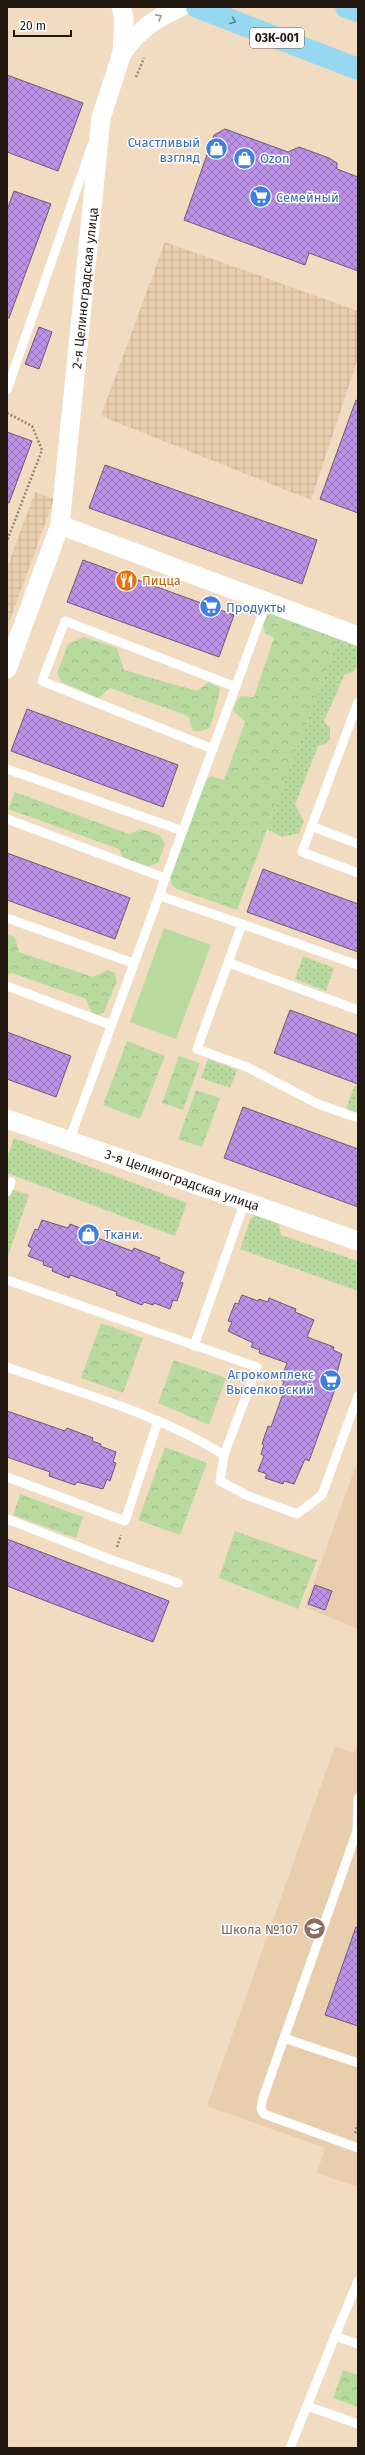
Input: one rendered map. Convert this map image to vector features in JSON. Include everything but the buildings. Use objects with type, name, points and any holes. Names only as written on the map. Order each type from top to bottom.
[{"type":"main road","name":"03К-001","points":[[197,7],[358,69]]},
{"type":"main road","points":[[346,7],[358,11]]},
{"type":"street","name":"2-я Целиноградская улица","points":[[7,669],[60,525],[101,118],[122,53],[124,17],[121,7]]},
{"type":"street","name":"2-я Целиноградская улица","points":[[122,53],[136,34],[157,17],[181,7]]},
{"type":"street","points":[[60,525],[358,636]]},
{"type":"street","name":"3-я Целиноградская улица","points":[[7,1119],[358,1241]]},
{"type":"lane","points":[[7,390],[101,118]]},
{"type":"lane","points":[[69,1141],[267,601]]},
{"type":"lane","points":[[214,749],[42,681],[65,621],[236,687]]},
{"type":"lane","points":[[358,702],[302,852],[358,873]]},
{"type":"lane","points":[[7,769],[183,831]]},
{"type":"lane","points":[[7,819],[165,878]]},
{"type":"lane","points":[[311,826],[358,844]]},
{"type":"lane","points":[[160,896],[358,964]]},
{"type":"lane","points":[[7,918],[133,963]]},
{"type":"lane","points":[[242,924],[197,1049],[247,1067],[318,1104],[358,1118]]},
{"type":"lane","points":[[229,963],[358,1010]]},
{"type":"lane","points":[[7,986],[111,1025]]},
{"type":"lane","points":[[7,1192],[11,1182]]},
{"type":"lane","points":[[194,1346],[245,1201]]},
{"type":"lane","points":[[7,1280],[257,1367],[224,1455],[220,1481],[246,1495],[297,1514],[322,1494],[358,1396]]},
{"type":"lane","points":[[7,1367],[158,1421],[200,1440],[224,1455]]},
{"type":"lane","points":[[7,1477],[125,1521],[158,1421]]},
{"type":"lane","points":[[7,1519],[112,1560],[178,1583]]},
{"type":"lane","points":[[358,1798],[357,1831],[262,2101],[261,2109],[264,2114],[358,2148]]},
{"type":"lane","points":[[284,2038],[358,2064]]},
{"type":"lane","points":[[290,2448],[358,2281]]},
{"type":"lane","points":[[336,2336],[358,2344]]},
{"type":"lane","points":[[307,2406],[358,2424]]},
{"type":"path","points":[[7,413],[32,426],[42,450],[7,541]]},
{"type":"path","points":[[112,1560],[125,1521]]},
{"type":"shaded area","points":[[165,242],[358,311],[358,358],[311,500],[101,416]]},
{"type":"shaded area","points":[[35,492],[54,499],[10,620],[7,619],[7,568]]},
{"type":"shaded area","points":[[358,1460],[358,1629],[305,1607]]},
{"type":"shaded area","name":"Школа №107","points":[[358,1743],[358,2187],[317,2173],[325,2148],[207,2106],[335,1746],[354,1753]]},
{"type":"green space","points":[[275,612],[339,636],[237,910],[177,889],[172,885],[170,877],[204,783],[211,776],[224,780],[245,722],[233,710],[236,702],[241,696],[254,697],[274,638],[265,633],[263,624],[268,615]]},
{"type":"green space","points":[[339,636],[358,644],[358,666],[353,672],[345,674],[324,721],[330,728],[330,739],[325,744],[318,746],[295,805],[304,821],[299,833],[282,837],[267,829]]},
{"type":"green space","points":[[84,637],[117,648],[124,670],[197,691],[209,682],[220,688],[210,727],[202,731],[193,731],[188,716],[110,688],[99,698],[61,682],[57,673],[68,644]]},
{"type":"green space","points":[[15,792],[129,834],[141,829],[160,835],[165,844],[158,863],[147,867],[123,858],[119,849],[8,809]]},
{"type":"green space","points":[[164,928],[211,945],[176,1039],[130,1022]]},
{"type":"green space","points":[[7,934],[15,937],[19,952],[93,977],[108,970],[115,973],[117,981],[104,1012],[98,1015],[92,1013],[86,999],[12,973],[7,975]]},
{"type":"green space","points":[[303,956],[334,968],[326,991],[295,979]]},
{"type":"green space","points":[[127,1041],[165,1056],[140,1119],[103,1105]]},
{"type":"green space","points":[[179,1056],[200,1063],[183,1110],[162,1103]]},
{"type":"green space","points":[[208,1059],[237,1070],[230,1088],[201,1078]]},
{"type":"green space","points":[[355,1085],[358,1086],[358,1114],[346,1109]]},
{"type":"green space","points":[[196,1090],[220,1098],[202,1147],[178,1139]]},
{"type":"green space","points":[[14,1138],[187,1203],[175,1236],[7,1173],[7,1158]]},
{"type":"green space","points":[[10,1189],[29,1195],[7,1259],[7,1198]]},
{"type":"green space","points":[[258,1212],[278,1219],[281,1235],[358,1261],[358,1291],[240,1249],[250,1220]]},
{"type":"green space","points":[[101,1323],[143,1338],[123,1393],[81,1378]]},
{"type":"green space","points":[[174,1360],[226,1378],[209,1425],[158,1403]]},
{"type":"green space","points":[[165,1447],[207,1463],[180,1535],[138,1520]]},
{"type":"green space","points":[[20,1494],[83,1517],[76,1538],[13,1515]]},
{"type":"green space","points":[[235,1531],[317,1560],[298,1609],[219,1578]]},
{"type":"green space","points":[[343,2370],[358,2375],[358,2407],[333,2398]]},
{"type":"place","name":"Счастливый взгляд","points":[[216,149]]},
{"type":"place","name":"Ozon","points":[[244,158]]},
{"type":"place","name":"Семейный","points":[[261,197]]},
{"type":"place","name":"Пицца","points":[[126,580]]},
{"type":"place","name":"Продукты","points":[[211,607]]},
{"type":"place","name":"Ткани.","points":[[88,1234]]},
{"type":"place","name":"Агрокомплекс Выселковский","points":[[330,1381]]},
{"type":"place","name":"Школа №107","points":[[314,1929]]}]
